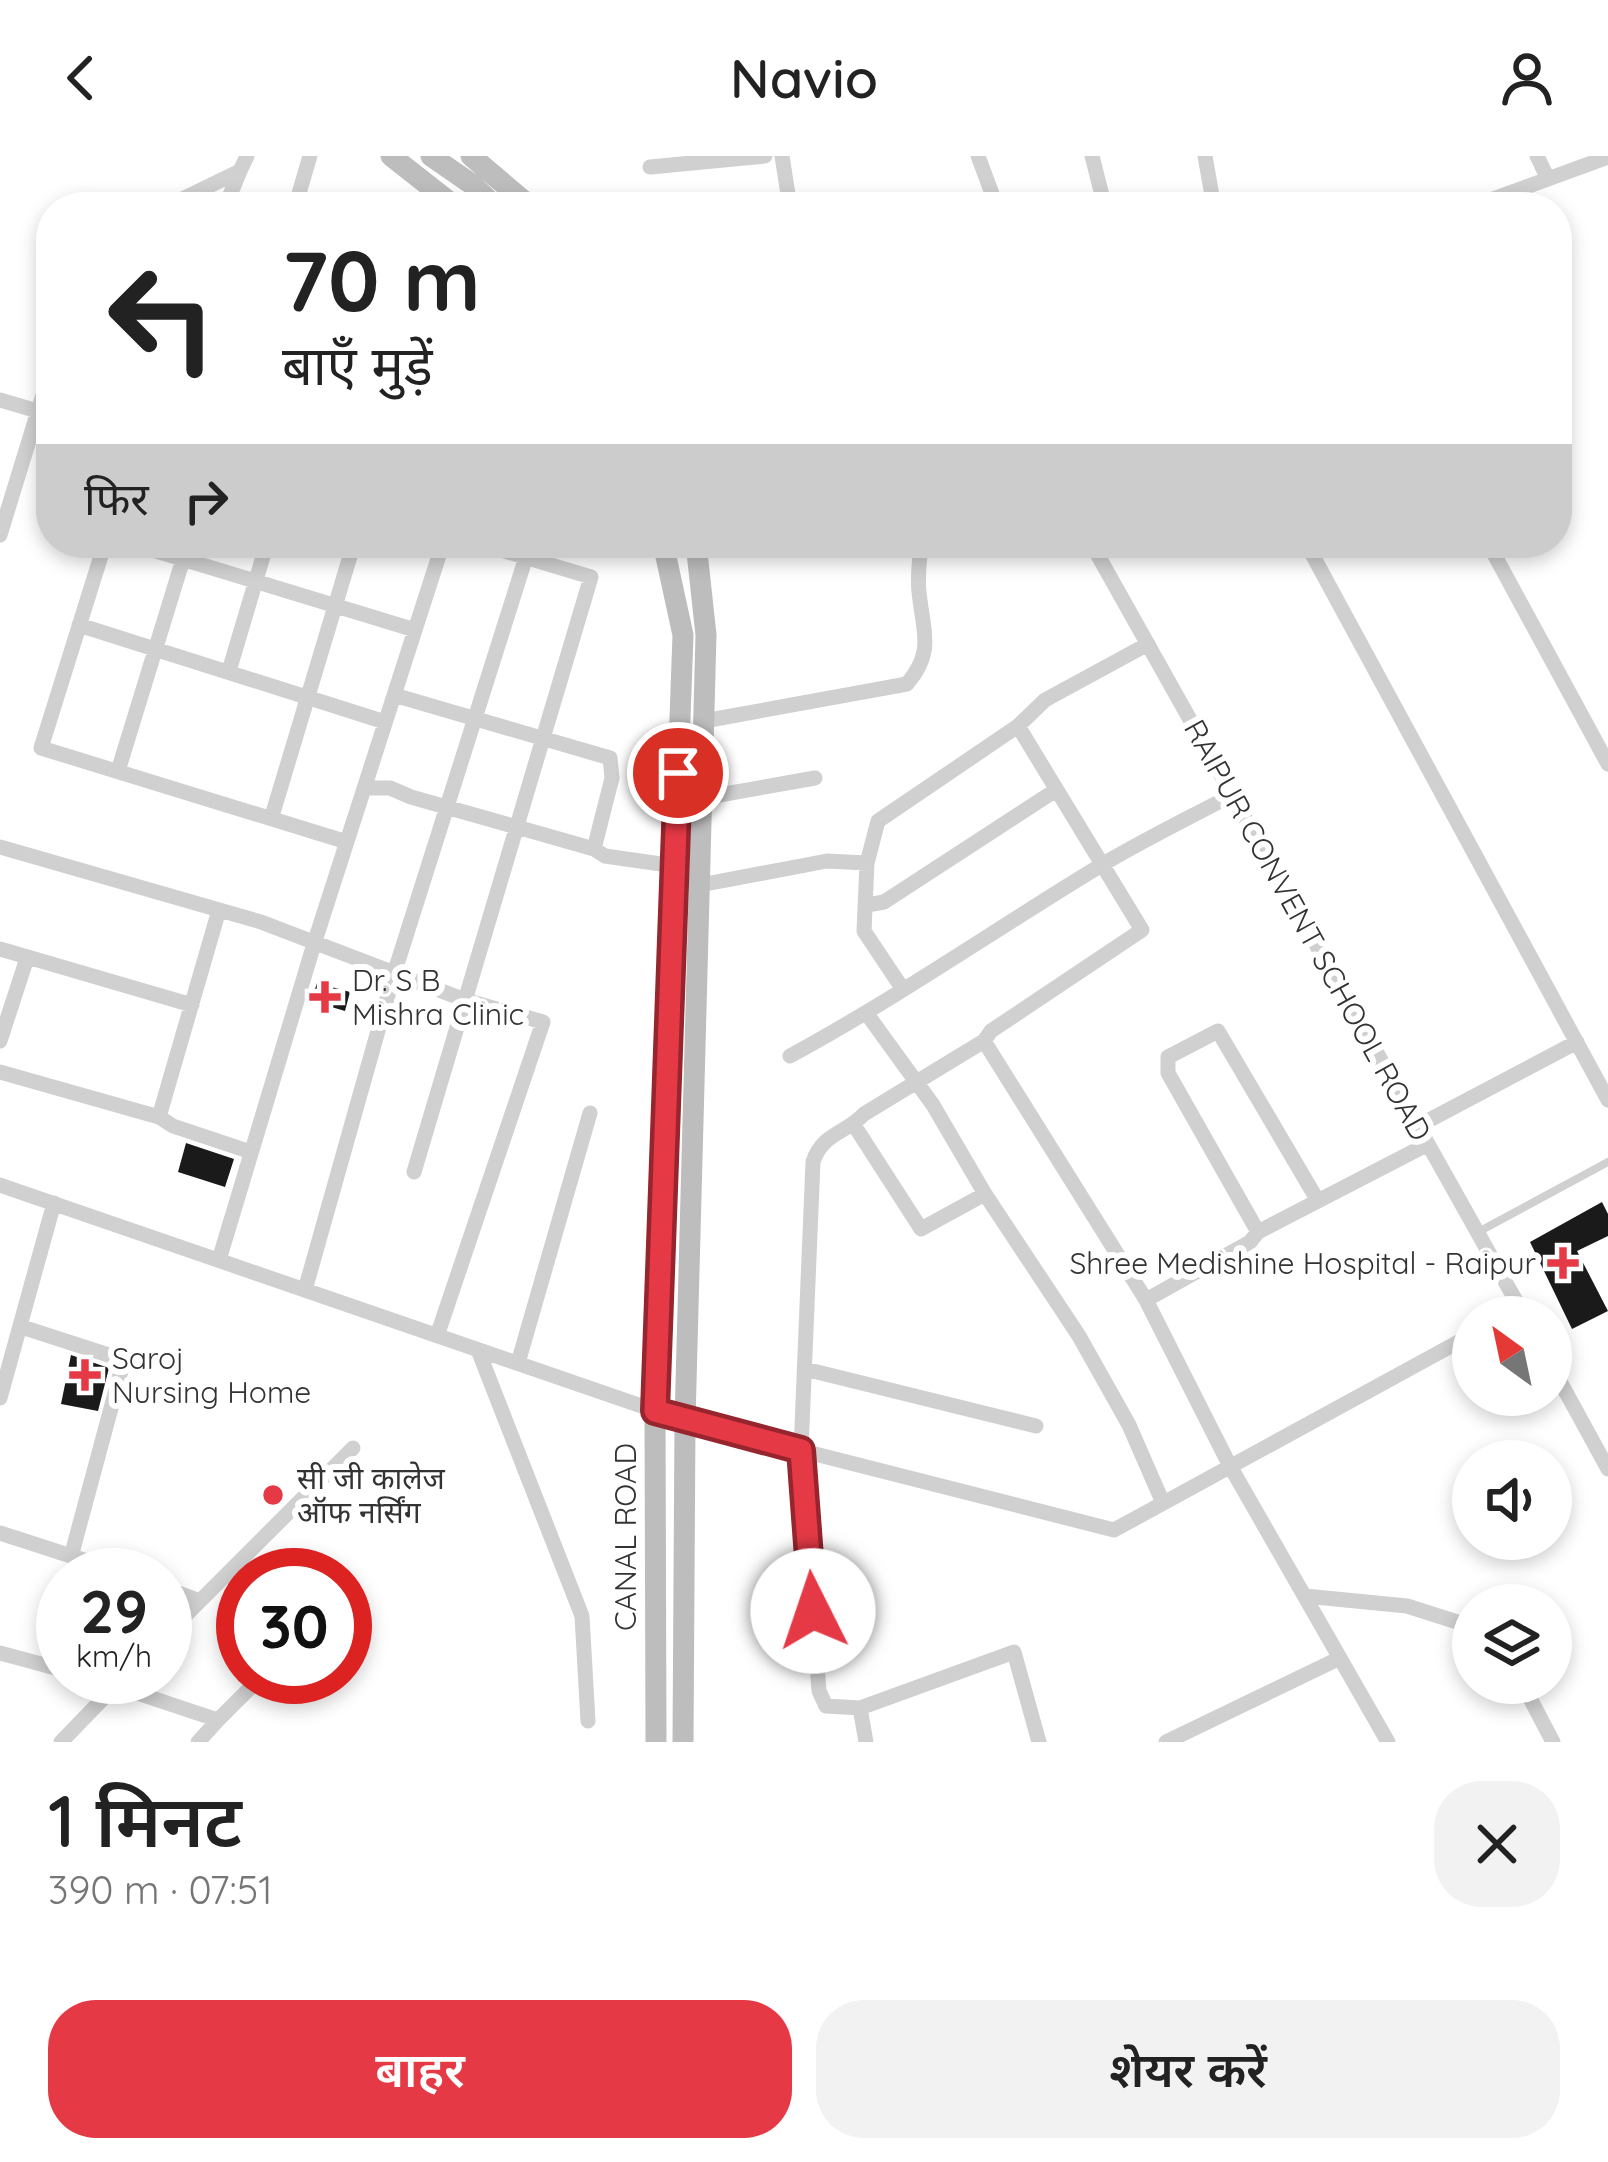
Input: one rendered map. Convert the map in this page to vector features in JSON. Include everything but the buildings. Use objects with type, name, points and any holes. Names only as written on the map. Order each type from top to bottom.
[{"type":"main road","points":[[392,156],[437,192]]},
{"type":"main road","points":[[430,156],[480,192]]},
{"type":"main road","points":[[471,156],[513,192]]},
{"type":"main road","name":"CANAL ROAD","points":[[656,1742],[655,1411],[683,634],[666,558]]},
{"type":"main road","name":"CANAL ROAD","points":[[683,1742],[686,1421],[706,634],[698,558]]},
{"type":"street","points":[[299,192],[310,156]]},
{"type":"street","points":[[650,167],[765,156]]},
{"type":"street","points":[[782,156],[788,192]]},
{"type":"street","points":[[979,156],[992,192]]},
{"type":"street","points":[[1092,156],[1102,192]]},
{"type":"street","points":[[1205,156],[1211,192]]},
{"type":"street","points":[[1537,156],[1548,179]]},
{"type":"street","points":[[1512,192],[1608,157]]},
{"type":"street","points":[[193,192],[244,164]]},
{"type":"street","points":[[232,192],[244,164]]},
{"type":"street","points":[[0,400],[36,411]]},
{"type":"street","points":[[0,535],[5,502],[36,434]]},
{"type":"street","points":[[100,558],[41,748],[347,842]]},
{"type":"street","points":[[118,771],[184,558]]},
{"type":"street","points":[[202,558],[255,582],[415,630]]},
{"type":"street","points":[[229,671],[262,558]]},
{"type":"street","points":[[272,816],[350,558]]},
{"type":"street","points":[[219,1260],[438,558]]},
{"type":"street","points":[[304,1290],[394,974],[526,558]]},
{"type":"street","points":[[414,1172],[591,577],[529,558]]},
{"type":"street","points":[[704,721],[907,684],[924,665],[920,558]]},
{"type":"street","name":"RAIPUR CONVENT SCHOOL ROAD","points":[[1099,558],[1513,1296]]},
{"type":"street","points":[[1314,558],[1608,1100]]},
{"type":"street","points":[[1496,558],[1608,764]]},
{"type":"street","points":[[80,625],[385,722]]},
{"type":"street","points":[[902,988],[864,931],[867,863],[878,821],[1018,726],[1045,700],[1148,644]]},
{"type":"street","points":[[394,695],[599,753],[613,762],[594,849]]},
{"type":"street","points":[[1018,726],[1142,930],[984,1041],[864,1114],[854,1125],[841,1128],[818,1148],[813,1162],[801,1450],[819,1691],[826,1706],[860,1708],[1014,1652],[1039,1742]]},
{"type":"street","points":[[702,798],[815,778]]},
{"type":"street","points":[[364,788],[390,788],[605,856],[675,866]]},
{"type":"street","points":[[867,905],[884,902],[1056,790]]},
{"type":"street","points":[[790,1056],[867,1014],[1102,865],[1232,795]]},
{"type":"street","points":[[0,847],[261,922],[465,1000],[543,1022],[437,1336]]},
{"type":"street","points":[[700,885],[827,861],[867,863]]},
{"type":"street","points":[[159,1117],[219,910]]},
{"type":"street","points":[[0,949],[191,1006]]},
{"type":"street","points":[[0,1041],[27,958]]},
{"type":"street","points":[[867,1014],[1079,1336],[1129,1425],[1163,1503]]},
{"type":"street","points":[[1258,1232],[1168,1073],[1168,1057],[1218,1031],[1318,1201]]},
{"type":"street","points":[[984,1041],[1146,1300],[1230,1466],[1388,1742]]},
{"type":"street","points":[[1418,1126],[1577,1042]]},
{"type":"street","points":[[0,1072],[159,1117],[251,1152]]},
{"type":"street","points":[[518,1364],[590,1113]]},
{"type":"street","points":[[854,1125],[921,1228],[936,1224],[985,1193]]},
{"type":"street","points":[[1146,1300],[1250,1242],[1258,1232],[1428,1144]]},
{"type":"street","points":[[0,1185],[686,1421],[1114,1529],[1452,1345]]},
{"type":"street","points":[[0,1398],[54,1203]]},
{"type":"street","points":[[22,1327],[124,1360],[73,1548]]},
{"type":"street","points":[[478,1350],[581,1616],[588,1721]]},
{"type":"street","points":[[806,1369],[1036,1426]]},
{"type":"street","points":[[1572,1403],[1608,1469]]},
{"type":"street","points":[[192,1609],[353,1448]]},
{"type":"street","points":[[0,1533],[54,1548]]},
{"type":"street","points":[[1304,1596],[1407,1606],[1452,1621]]},
{"type":"street","points":[[192,1598],[200,1601]]},
{"type":"street","points":[[0,1653],[36,1663]]},
{"type":"street","points":[[1166,1742],[1340,1658]]},
{"type":"street","points":[[61,1742],[98,1704]]},
{"type":"street","points":[[178,1704],[218,1720]]},
{"type":"street","points":[[198,1742],[234,1704]]},
{"type":"street","points":[[1533,1704],[1553,1742]]},
{"type":"street","points":[[860,1708],[866,1742]]},
{"type":"lane","points":[[1479,1232],[1608,1162]]},
{"type":"place","name":"Dr. S B Mishra Clinic","points":[[325,997]]},
{"type":"place","name":"Shree Medishine Hospital - Raipur","points":[[1563,1263]]},
{"type":"place","name":"Saroj Nursing Home","points":[[85,1375]]},
{"type":"place","name":"सी जी कालेज ऑफ नर्सिंग","points":[[273,1495]]},
{"type":"route","points":[[678,773],[655,1411],[801,1450],[813,1611]]}]
